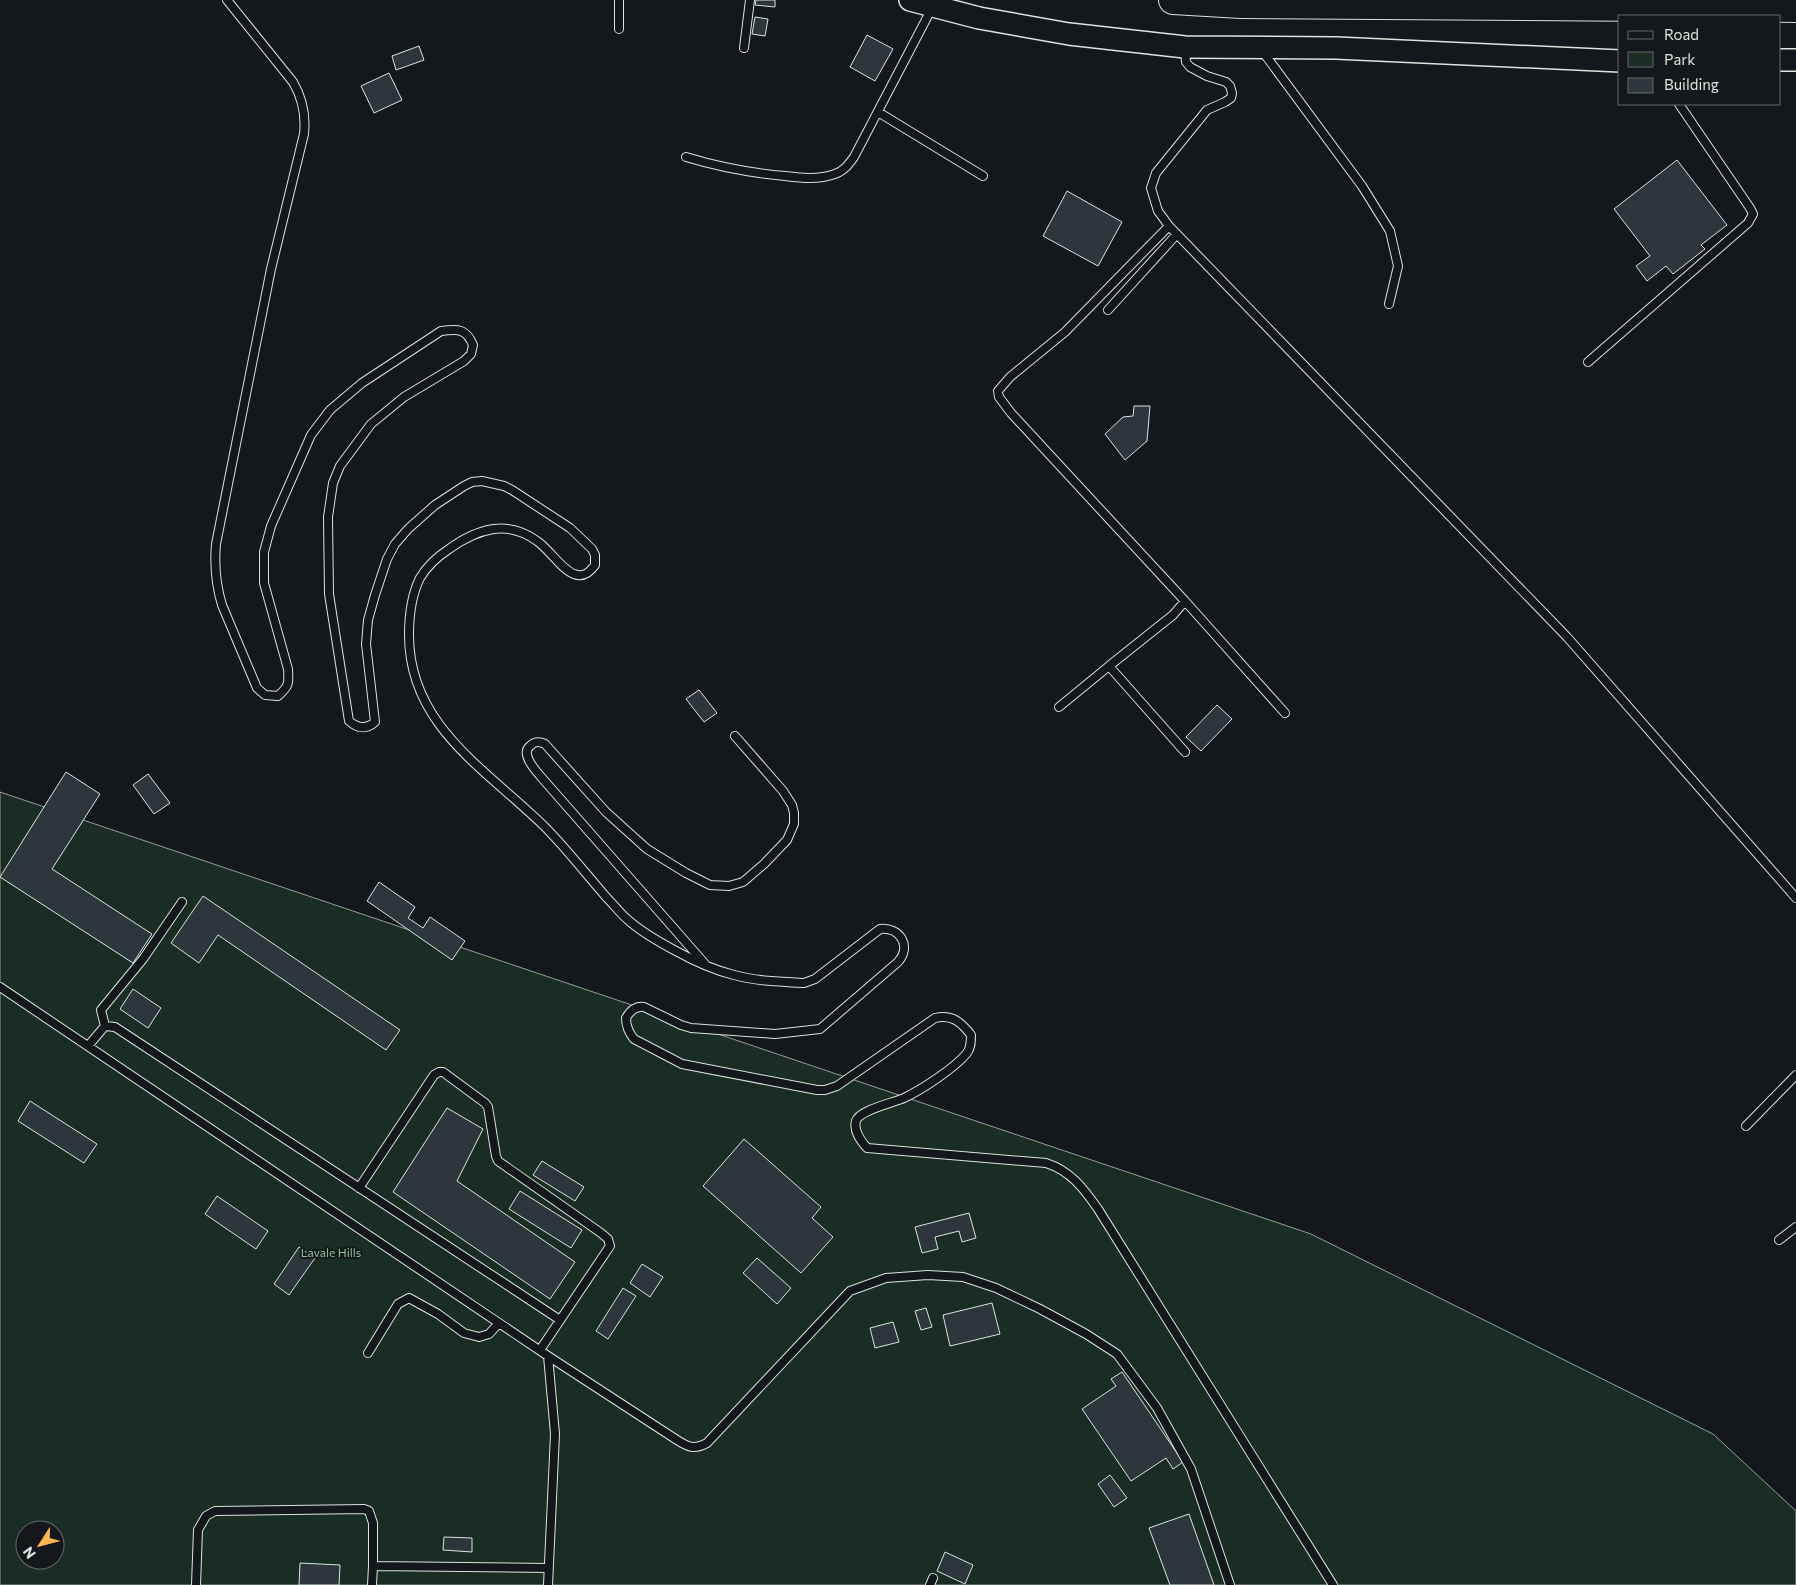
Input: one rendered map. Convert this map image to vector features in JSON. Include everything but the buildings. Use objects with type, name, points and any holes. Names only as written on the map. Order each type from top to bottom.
[{"type":"highway","points":[[1173,0],[1240,4],[1796,8]]},
{"type":"street","points":[[910,0],[979,18],[1069,34],[1185,47],[1336,48],[1618,61]]},
{"type":"street","points":[[1781,60],[1796,60]]},
{"type":"lane","points":[[228,0],[293,82],[300,94],[305,122],[304,134],[271,269],[214,558],[218,591],[222,605],[257,688],[265,695],[278,696],[285,690],[289,682],[288,669],[264,583],[264,552],[271,526],[311,435],[330,410],[362,383],[440,331],[463,331],[470,338],[473,346],[470,354],[464,360],[404,396],[371,424],[340,466],[333,483],[328,517],[329,594],[348,721],[354,726],[362,728],[371,726],[375,722],[366,644],[368,620],[387,560],[395,544],[408,529],[435,505],[464,486],[472,482],[482,481],[504,486],[512,490],[570,528],[592,549],[595,555],[595,565],[586,574],[579,576],[571,574],[539,542],[522,533],[510,530],[486,530],[464,539],[435,559],[421,577],[409,614],[409,655],[422,696],[433,717],[464,755],[544,826],[627,919],[675,951],[707,966],[735,975],[804,983],[815,979],[880,929],[893,930],[902,937],[904,952],[898,962],[820,1029],[775,1034],[691,1028],[644,1007],[640,1007],[633,1009],[626,1018],[627,1029],[634,1039],[682,1064],[818,1090],[837,1086],[935,1018],[943,1016],[958,1020],[971,1035],[968,1053],[942,1075],[905,1098],[862,1114],[856,1120],[857,1134],[861,1142],[867,1148],[1046,1163],[1068,1173],[1084,1189],[1098,1210],[1333,1585]]},
{"type":"lane","points":[[619,29],[620,0]]},
{"type":"lane","points":[[744,48],[750,0]]},
{"type":"lane","points":[[686,157],[715,166],[757,174],[808,178],[836,174],[846,168],[854,157],[933,6]]},
{"type":"lane","points":[[1185,47],[1186,62],[1190,66],[1207,76],[1226,82],[1232,93],[1231,98],[1226,102],[1207,110],[1156,173],[1151,188],[1158,210],[1169,226],[1567,638],[1796,898]]},
{"type":"lane","points":[[1261,48],[1362,186],[1390,231],[1398,266],[1389,304]]},
{"type":"lane","points":[[1588,362],[1748,223],[1752,217],[1753,214],[1750,208],[1680,105]]},
{"type":"lane","points":[[878,112],[983,176]]},
{"type":"lane","points":[[1169,226],[1065,332],[1010,377],[998,391],[999,397],[1011,413],[1285,713]]},
{"type":"lane","points":[[1108,310],[1177,234]]},
{"type":"lane","points":[[1059,707],[1173,615],[1185,602]]},
{"type":"lane","points":[[1109,666],[1185,752]]},
{"type":"lane","points":[[707,966],[542,778],[527,756],[527,748],[539,741],[546,744],[606,812],[646,849],[710,885],[728,886],[743,882],[764,864],[787,840],[794,824],[792,805],[783,791],[735,736]]},
{"type":"lane","points":[[88,1046],[104,1026],[101,1010],[143,959],[182,902]]},
{"type":"lane","points":[[0,987],[548,1356],[690,1448],[699,1447],[707,1443],[850,1291],[886,1278],[928,1275],[962,1277],[996,1288],[1086,1334],[1117,1354],[1157,1408],[1191,1469],[1230,1585]]},
{"type":"lane","points":[[104,1026],[115,1027],[560,1320]]},
{"type":"lane","points":[[359,1188],[432,1076],[443,1072],[485,1103],[488,1107],[498,1161],[601,1232],[608,1239],[610,1246],[540,1350]]},
{"type":"lane","points":[[1746,1126],[1796,1075]]},
{"type":"lane","points":[[1779,1240],[1796,1227]]},
{"type":"lane","points":[[368,1353],[398,1304],[409,1298],[438,1314],[464,1333],[479,1336],[489,1334],[499,1323]]},
{"type":"lane","points":[[548,1356],[555,1434],[548,1585]]},
{"type":"lane","points":[[196,1585],[198,1530],[206,1516],[215,1511],[364,1509],[369,1512],[373,1523],[372,1585]]},
{"type":"lane","points":[[373,1566],[548,1568]]},
{"type":"green space","name":"Lavale Hills","points":[[0,792],[1311,1234],[1713,1434],[1796,1511],[1796,1585],[0,1585]]}]
